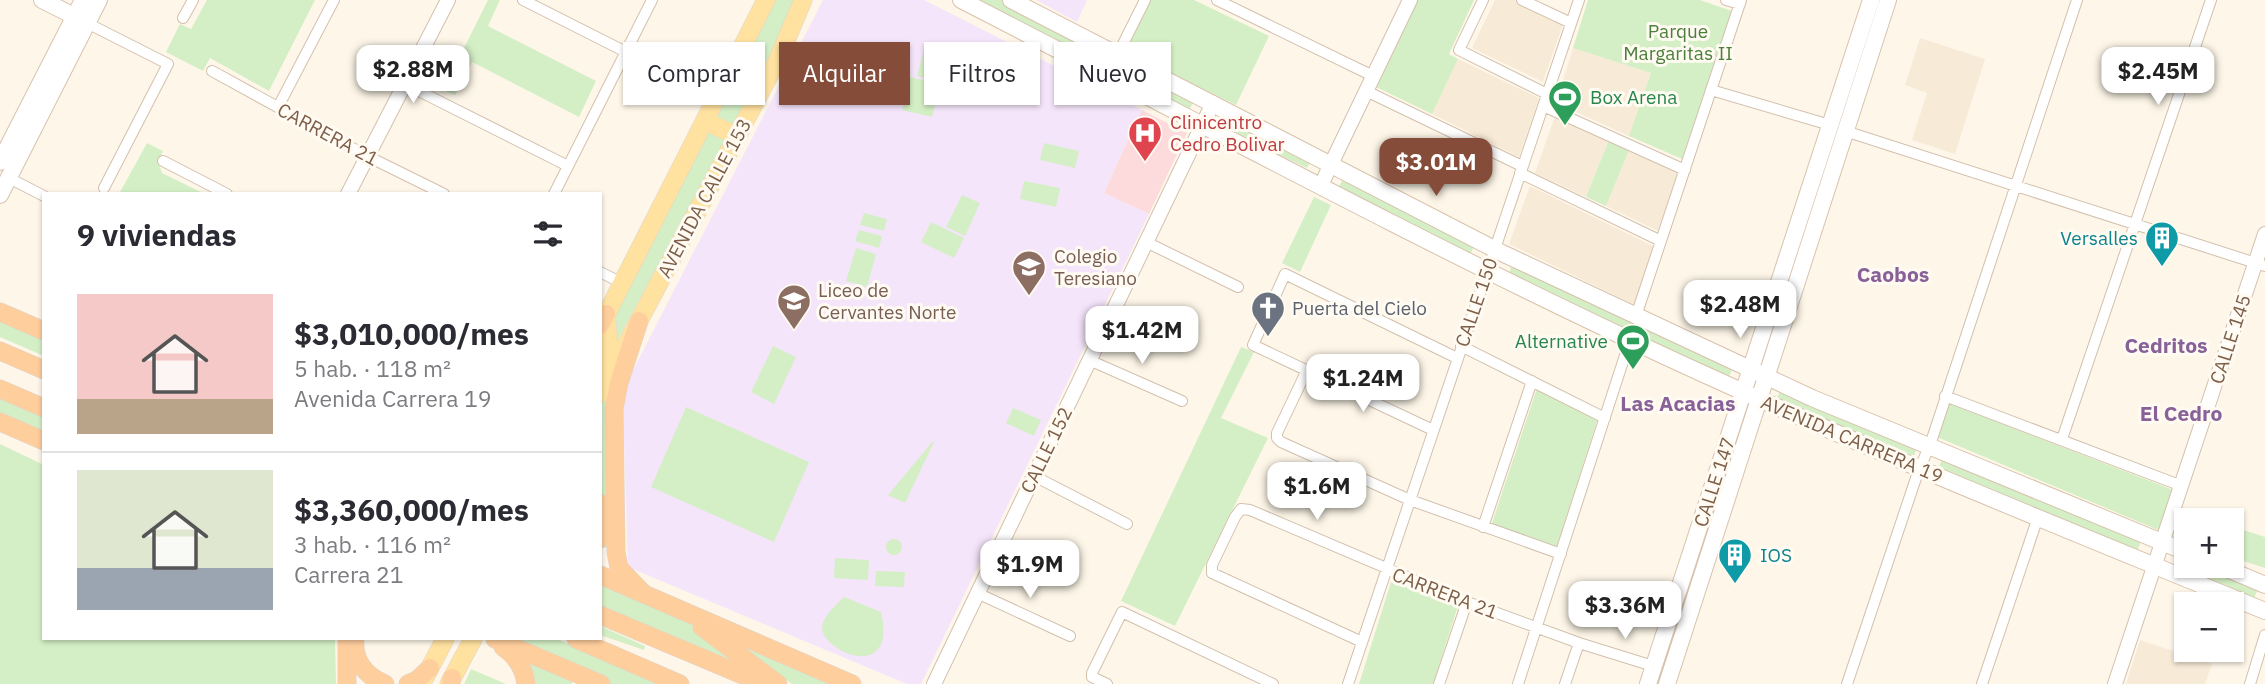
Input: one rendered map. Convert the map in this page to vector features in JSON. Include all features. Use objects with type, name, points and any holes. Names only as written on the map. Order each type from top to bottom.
[{"type":"highway","points":[[0,312],[42,330]]},
{"type":"highway","points":[[639,321],[619,383],[614,409],[616,552],[617,564],[622,572],[645,594]]},
{"type":"highway","points":[[0,351],[42,369]]},
{"type":"highway","points":[[0,389],[42,407]]},
{"type":"highway","points":[[0,422],[42,440]]},
{"type":"highway","points":[[602,507],[606,518],[602,535]]},
{"type":"highway","points":[[602,576],[852,684]]},
{"type":"highway","points":[[682,611],[778,684]]},
{"type":"highway","points":[[602,616],[764,684]]},
{"type":"highway","points":[[347,640],[347,684]]},
{"type":"highway","points":[[355,640],[356,653],[363,669],[369,676],[385,684]]},
{"type":"highway","points":[[494,640],[515,657],[522,668],[526,684]]},
{"type":"highway","points":[[495,640],[601,684]]},
{"type":"highway","points":[[578,640],[680,684]]},
{"type":"highway","points":[[408,684],[426,676]]},
{"type":"main road","points":[[42,0],[81,20]]},
{"type":"main road","points":[[0,195],[81,20],[83,0]]},
{"type":"main road","points":[[0,162],[81,20],[99,0]]},
{"type":"main road","name":"AVENIDA CALLE 153","points":[[602,367],[609,347],[602,322],[766,0]]},
{"type":"main road","name":"AVENIDA CALLE 153","points":[[602,390],[779,57],[803,0]]},
{"type":"main road","name":"AVENIDA CARRERA 19","points":[[961,0],[1487,272],[1630,340],[1920,468],[2265,611]]},
{"type":"main road","name":"AVENIDA CARRERA 19","points":[[1011,0],[1094,42]]},
{"type":"main road","name":"CALLE 147","points":[[1838,128],[1871,0]]},
{"type":"main road","name":"CALLE 147","points":[[1648,684],[1710,493],[1750,394],[1838,128],[1888,0]]},
{"type":"main road","name":"AVENIDA CARRERA 19","points":[[1171,81],[1494,249],[1757,373],[2174,547]]},
{"type":"main road","points":[[705,121],[737,136]]},
{"type":"main road","name":"CALLE 147","points":[[1667,684],[1726,498],[1750,394]]},
{"type":"main road","points":[[1710,493],[1726,498]]},
{"type":"main road","points":[[2244,576],[2265,585]]},
{"type":"main road","points":[[426,676],[444,640]]},
{"type":"main road","points":[[449,683],[466,640]]},
{"type":"main road","points":[[449,683],[472,640]]},
{"type":"street","points":[[183,19],[192,0]]},
{"type":"street","points":[[278,107],[334,0]]},
{"type":"street","points":[[349,192],[447,0]]},
{"type":"street","points":[[523,0],[623,50]]},
{"type":"street","points":[[631,42],[652,0]]},
{"type":"street","points":[[1124,42],[1145,0]]},
{"type":"street","points":[[1217,0],[1373,76]]},
{"type":"street","points":[[1321,185],[1410,0]]},
{"type":"street","points":[[1483,0],[1459,50],[1547,94]]},
{"type":"street","points":[[1522,0],[1572,23]]},
{"type":"street","name":"CALLE 150","points":[[1348,684],[1579,0]]},
{"type":"street","points":[[1636,316],[1741,2],[1726,0]]},
{"type":"street","points":[[1847,684],[2077,0]]},
{"type":"street","points":[[2062,439],[2211,0]]},
{"type":"street","points":[[81,20],[168,64],[104,188]]},
{"type":"street","points":[[555,192],[623,58]]},
{"type":"street","name":"CARRERA 21","points":[[212,71],[440,192]]},
{"type":"street","points":[[405,84],[568,166]]},
{"type":"street","points":[[1712,90],[2260,264]]},
{"type":"street","points":[[1366,91],[1661,241]]},
{"type":"street","name":"CALLE 152","points":[[934,684],[1213,103]]},
{"type":"street","points":[[1543,106],[1685,170]]},
{"type":"street","points":[[163,161],[224,192]]},
{"type":"street","points":[[9,178],[42,195]]},
{"type":"street","name":"CALLE 145","points":[[2115,684],[2260,264],[2265,234]]},
{"type":"street","points":[[1146,242],[1238,287]]},
{"type":"street","points":[[602,273],[622,283]]},
{"type":"street","points":[[1433,430],[1253,345],[1285,274],[1532,382],[1605,418]]},
{"type":"street","points":[[1518,684],[1630,340]]},
{"type":"street","points":[[1089,360],[1182,401]]},
{"type":"street","points":[[1307,370],[1277,438],[1410,500],[1561,554]]},
{"type":"street","points":[[1483,527],[1532,382]]},
{"type":"street","points":[[1945,396],[2182,486]]},
{"type":"street","points":[[1034,475],[1127,524]]},
{"type":"street","name":"CARRERA 21","points":[[1362,642],[1212,573],[1212,565],[1241,509],[1250,510],[1466,602],[1579,643],[1653,666]]},
{"type":"street","points":[[1982,684],[2038,517]]},
{"type":"street","points":[[978,593],[1070,636]]},
{"type":"street","points":[[1439,684],[1466,602]]},
{"type":"street","points":[[1107,684],[1093,677],[1093,668],[1122,612],[1273,684]]},
{"type":"street","points":[[2250,684],[2265,635]]},
{"type":"street","points":[[1565,684],[1579,643]]},
{"type":"shaded area","name":"Liceo de Cervantes Norte","points":[[823,0],[924,0],[1007,42],[924,42],[924,105],[1040,105],[1040,59],[1054,66],[1054,105],[1132,105],[1142,110],[1104,193],[1149,214],[921,684],[907,684],[628,567],[623,408],[630,376],[779,86],[779,105],[910,105],[910,42],[801,42]]},
{"type":"shaded area","points":[[1036,0],[1087,0],[1077,22]]},
{"type":"shaded area","points":[[1495,0],[1518,0],[1564,21],[1543,82],[1472,48]]},
{"type":"shaded area","points":[[1920,38],[1985,59],[1955,154],[1912,140],[1927,93],[1905,85]]},
{"type":"shaded area","points":[[1573,48],[1651,73],[1629,136],[1556,103]]},
{"type":"shaded area","points":[[1458,59],[1539,98],[1519,157],[1432,114]]},
{"type":"shaded area","name":"Clinicentro Cedro Bolivar","points":[[1142,110],[1187,133],[1149,214],[1104,193]]},
{"type":"shaded area","points":[[1555,116],[1609,140],[1586,197],[1535,173]]},
{"type":"shaded area","points":[[1629,150],[1679,173],[1658,231],[1606,206]]},
{"type":"shaded area","points":[[1530,186],[1655,247],[1635,305],[1509,244]]},
{"type":"shaded area","points":[[2140,640],[2174,651],[2174,662],[2212,664],[2205,684],[2126,684]]},
{"type":"green space","points":[[207,0],[315,0],[269,91],[210,58],[203,71],[166,52],[180,24],[191,29]]},
{"type":"green space","points":[[488,0],[500,0],[488,26],[596,81],[579,117],[472,62],[455,95],[443,90]]},
{"type":"green space","points":[[772,0],[798,0],[781,41],[765,69],[765,42],[750,42]]},
{"type":"green space","points":[[970,0],[1004,0],[1086,42],[1054,43]]},
{"type":"green space","points":[[1148,0],[1194,0],[1269,36],[1236,105],[1171,74],[1171,42],[1128,42]]},
{"type":"green space","points":[[1415,0],[1474,0],[1449,54],[1458,59],[1432,114],[1374,86]]},
{"type":"green space","name":"Parque Margaritas II","points":[[1588,0],[1700,0],[1732,11],[1682,159],[1629,136],[1651,73],[1573,48]]},
{"type":"green space","points":[[924,50],[924,78],[917,76]]},
{"type":"green space","points":[[910,77],[924,80],[924,105],[935,105],[932,117],[902,110],[903,105],[910,105]]},
{"type":"green space","points":[[1171,86],[1195,98],[1189,111],[1171,102]]},
{"type":"green space","points":[[718,105],[745,105],[735,122],[727,127],[713,114]]},
{"type":"green space","points":[[1229,119],[1312,159],[1307,168],[1225,129]]},
{"type":"green space","points":[[710,131],[725,139],[722,147],[616,343],[610,321],[703,135]]},
{"type":"green space","points":[[1609,140],[1629,150],[1606,206],[1586,197]]},
{"type":"green space","points":[[147,143],[163,151],[158,162],[162,173],[201,192],[120,192]]},
{"type":"green space","points":[[1044,143],[1079,151],[1075,168],[1040,160]]},
{"type":"green space","points":[[1344,177],[1475,245],[1468,258],[1337,190]]},
{"type":"green space","points":[[1024,181],[1060,188],[1056,207],[1020,199]]},
{"type":"green space","points":[[962,195],[980,203],[965,236],[946,227]]},
{"type":"green space","points":[[1314,197],[1331,205],[1300,272],[1282,263]]},
{"type":"green space","points":[[864,213],[887,219],[884,231],[860,225]]},
{"type":"green space","points":[[931,222],[964,238],[954,258],[921,242]]},
{"type":"green space","points":[[859,230],[882,236],[879,248],[855,241]]},
{"type":"green space","points":[[856,248],[876,254],[867,287],[846,281]]},
{"type":"green space","points":[[1512,265],[1733,367],[1729,377],[1507,277]]},
{"type":"green space","points":[[0,317],[42,336],[42,355],[0,337]]},
{"type":"green space","points":[[773,346],[796,357],[774,404],[751,392]]},
{"type":"green space","points":[[1241,347],[1254,352],[1221,418],[1268,438],[1175,626],[1121,601]]},
{"type":"green space","points":[[613,378],[612,547],[602,548],[607,502],[602,496],[602,401]]},
{"type":"green space","points":[[1537,388],[1598,418],[1556,549],[1491,526]]},
{"type":"green space","points":[[1780,390],[1917,447],[1913,459],[1776,401]]},
{"type":"green space","points":[[0,393],[42,412],[42,435],[0,417]]},
{"type":"green space","points":[[1948,403],[2176,491],[2163,532],[1937,437]]},
{"type":"green space","points":[[686,407],[809,462],[774,542],[651,487]]},
{"type":"green space","points":[[1013,408],[1041,420],[1034,436],[1006,423]]},
{"type":"green space","points":[[933,441],[905,503],[888,495]]},
{"type":"green space","points":[[0,444],[42,464],[42,640],[335,640],[336,684],[0,684]]},
{"type":"green space","points":[[1943,457],[2141,541],[2137,552],[1938,469]]},
{"type":"green space","points":[[1713,502],[1718,504],[1661,684],[1654,684]]},
{"type":"green space","points":[[2244,530],[2265,537],[2265,568],[2244,561]]},
{"type":"green space","points":[[891,539],[897,539],[902,547],[900,553],[891,555],[886,550],[886,544]]},
{"type":"green space","points":[[835,558],[869,560],[868,580],[834,578]]},
{"type":"green space","points":[[876,571],[905,572],[904,587],[875,586]]},
{"type":"green space","points":[[2203,578],[2237,578],[2259,587],[2254,598]]},
{"type":"green space","points":[[1391,582],[1458,606],[1433,684],[1359,684]]},
{"type":"green space","points":[[602,583],[679,616],[743,665],[602,607]]},
{"type":"green space","points":[[844,597],[881,612],[883,634],[879,648],[870,655],[858,656],[845,652],[825,636],[822,627],[825,619]]},
{"type":"green space","points":[[602,627],[645,646],[644,650],[602,636]]},
{"type":"green space","points":[[711,630],[838,684],[792,684]]},
{"type":"green space","points":[[508,640],[559,640],[663,684],[608,684]]},
{"type":"green space","points":[[524,657],[572,677],[572,684],[533,684]]},
{"type":"green space","points":[[471,669],[506,684],[464,684]]},
{"type":"place","name":"Box Arena","points":[[1565,127]]},
{"type":"place","name":"Clinicentro Cedro Bolivar","points":[[1145,163]]},
{"type":"place","name":"Versalles","points":[[2162,268]]},
{"type":"place","name":"Colegio Teresiano","points":[[1029,297]]},
{"type":"place","name":"Liceo de Cervantes Norte","points":[[794,331]]},
{"type":"place","name":"Puerta del Cielo","points":[[1268,338]]},
{"type":"place","name":"Alternative","points":[[1633,371]]},
{"type":"place","name":"IOS","points":[[1735,585]]},
{"type":"district","name":"Caobos","points":[[1893,274]]},
{"type":"district","name":"Cedritos","points":[[2166,345]]},
{"type":"district","name":"Las Acacias","points":[[1678,403]]},
{"type":"district","name":"El Cedro","points":[[2181,413]]}]
